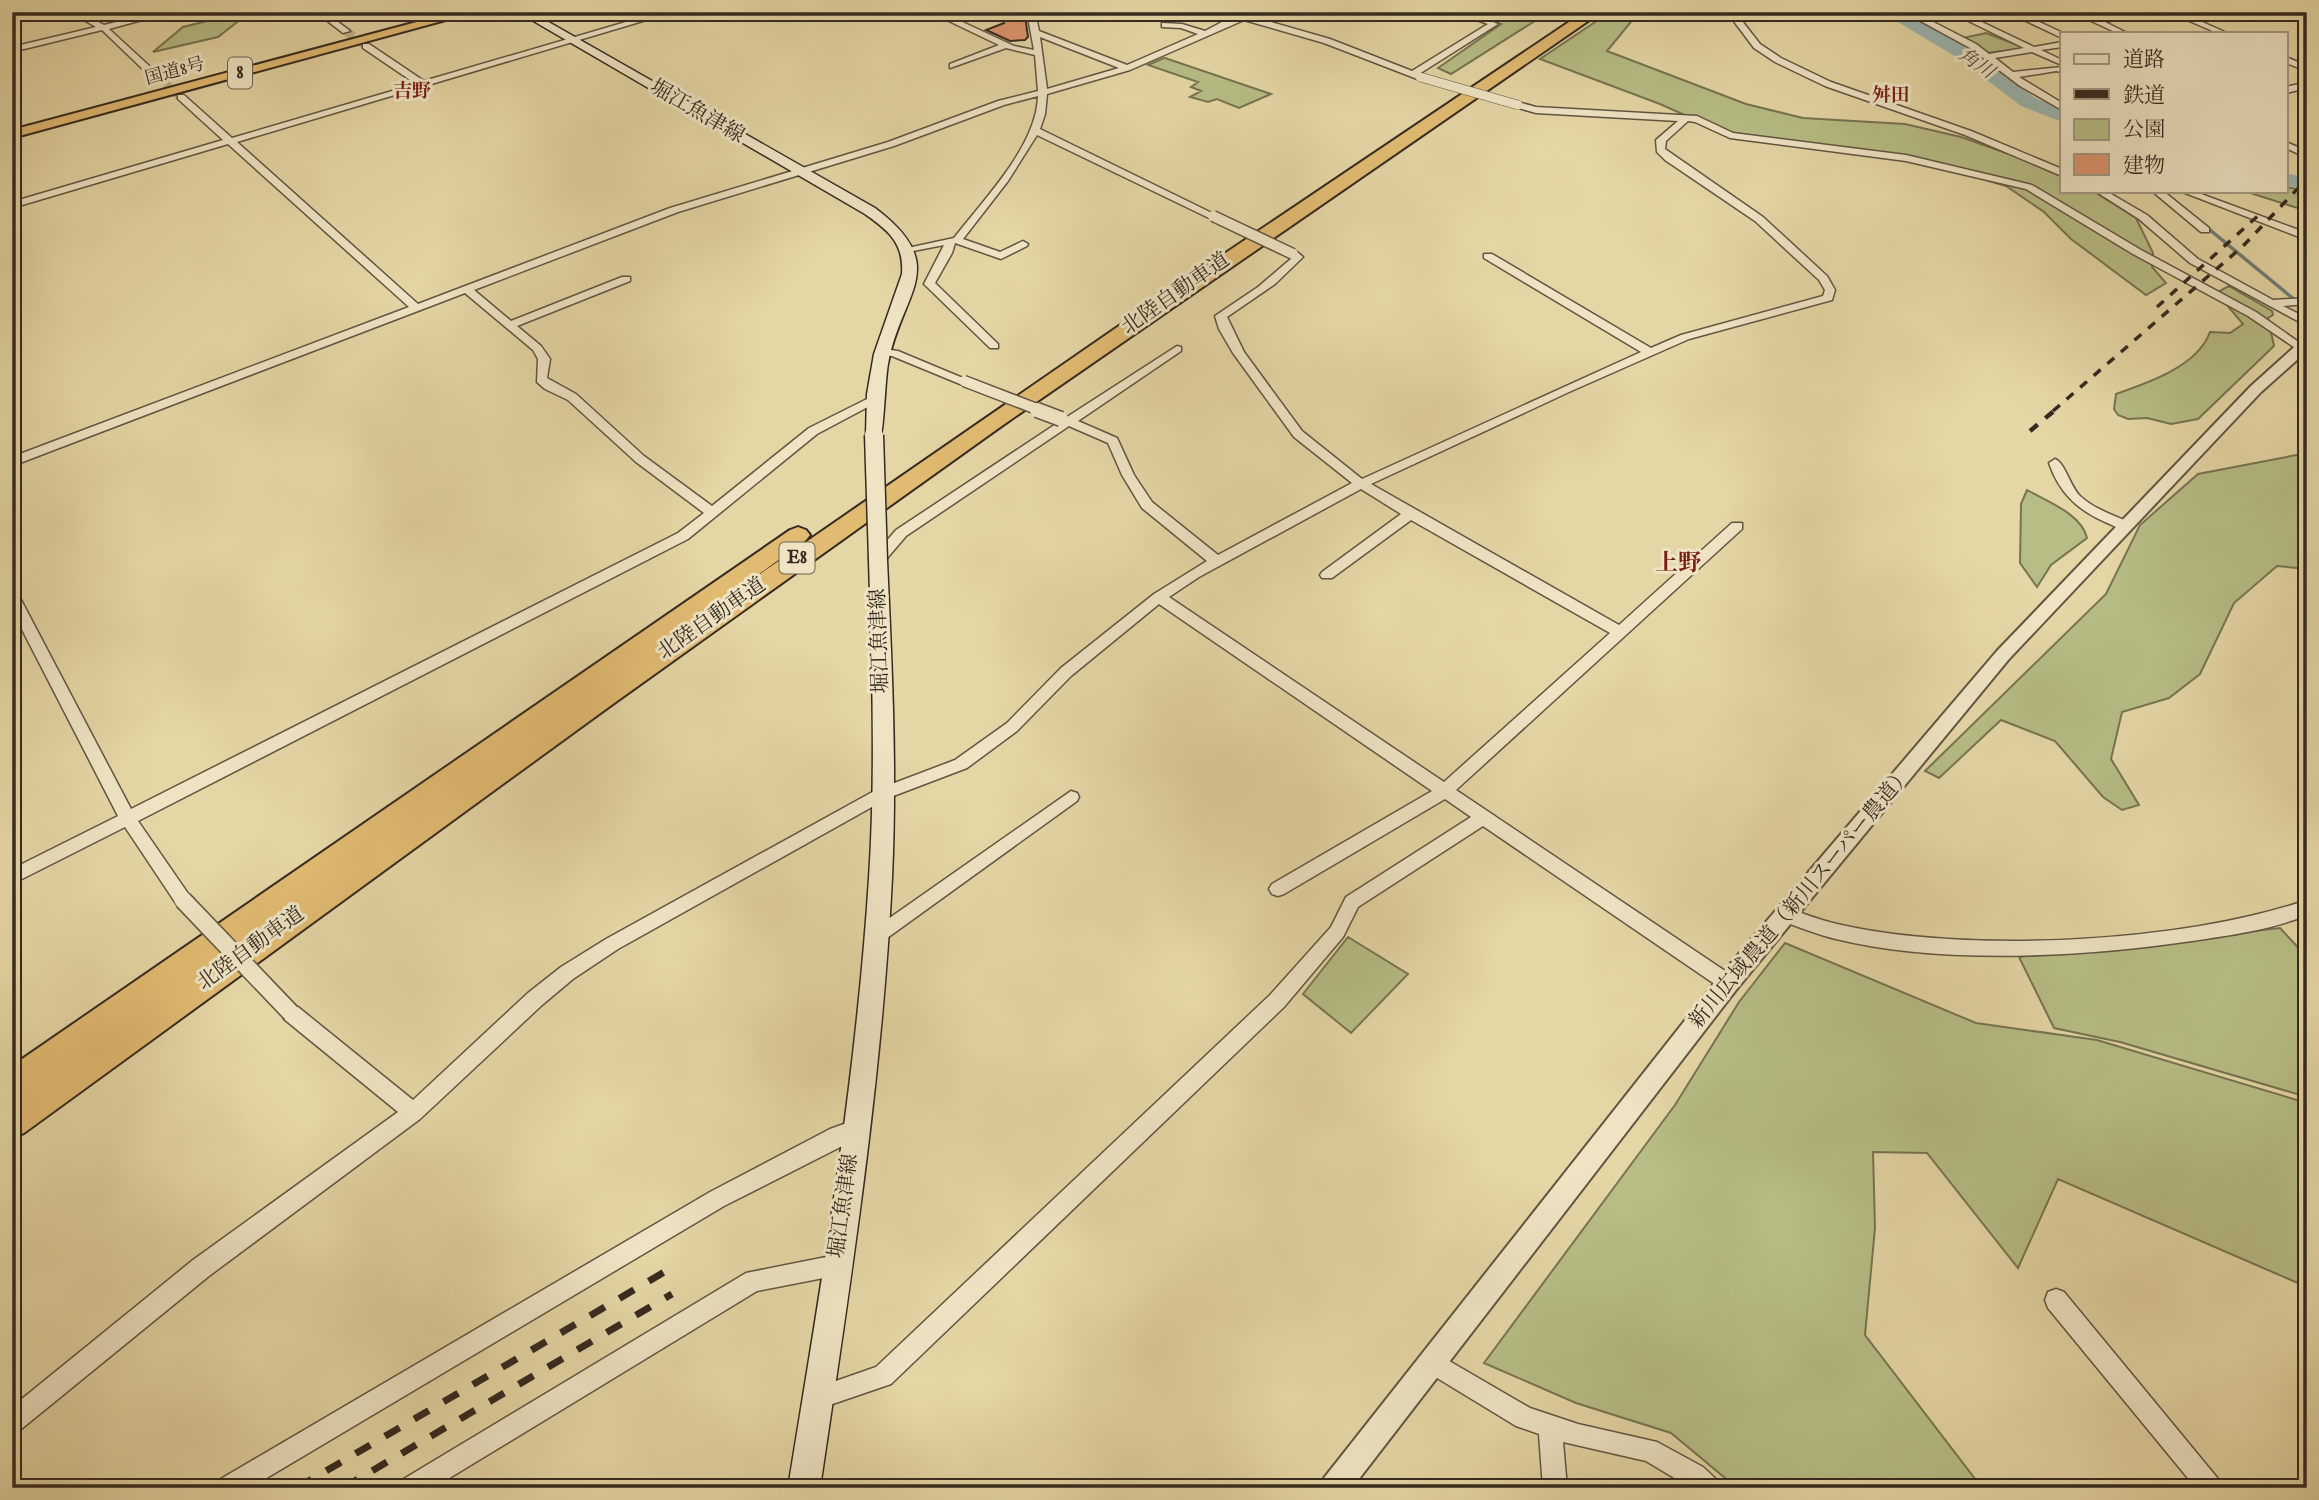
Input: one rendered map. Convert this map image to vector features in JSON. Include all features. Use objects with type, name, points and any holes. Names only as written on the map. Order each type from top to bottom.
[{"type":"highway","name":"国道8号","points":[[12,128],[445,12]]},
{"type":"highway","name":"国道8号","points":[[12,134],[468,12]]},
{"type":"highway","name":"北陸自動車道","points":[[12,1086],[887,472],[1250,225],[1573,12]]},
{"type":"highway","name":"北陸自動車道","points":[[12,1121],[581,711],[908,480],[1267,232],[1594,12]]},
{"type":"main road","name":"堀江魚津線","points":[[523,12],[870,211],[888,224],[908,249],[909,265],[905,288],[883,352],[873,401],[882,668],[882,794],[877,936],[869,1028],[804,1488]]},
{"type":"street","points":[[74,12],[104,27],[155,76]]},
{"type":"street","points":[[12,50],[167,12]]},
{"type":"street","points":[[320,12],[346,31]]},
{"type":"street","points":[[12,205],[669,12]]},
{"type":"street","points":[[934,12],[1007,46],[1023,52],[1038,53]]},
{"type":"street","points":[[994,346],[929,284],[929,278],[953,241],[997,189],[1036,131],[1042,112],[1042,93],[1031,12]]},
{"type":"street","points":[[1229,12],[1327,41],[1417,75],[1536,110],[1698,119],[1730,135],[1906,158],[2029,187],[2137,252],[2252,314],[2304,348]]},
{"type":"street","points":[[12,462],[674,210],[891,144],[1001,103],[1128,68],[1254,12]]},
{"type":"street","points":[[1417,75],[1493,24],[1459,12]]},
{"type":"street","points":[[1731,12],[1757,46],[1778,60],[1828,84],[1968,132],[2060,172]]},
{"type":"street","points":[[1908,12],[1958,37],[2060,106]]},
{"type":"street","points":[[1954,12],[2060,61]]},
{"type":"street","points":[[2011,12],[2060,35]]},
{"type":"street","points":[[2076,12],[2120,32]]},
{"type":"street","points":[[2097,22],[2146,12]]},
{"type":"street","points":[[2173,12],[2221,32]]},
{"type":"street","points":[[1165,26],[1182,26],[1207,34]]},
{"type":"street","points":[[1034,32],[1128,68]]},
{"type":"street","points":[[1989,57],[2060,44]]},
{"type":"street","points":[[366,46],[422,84]]},
{"type":"street","points":[[953,66],[1007,46]]},
{"type":"street","points":[[1011,56],[1023,52]]},
{"type":"street","points":[[2288,61],[2307,69]]},
{"type":"street","points":[[2012,75],[2060,69]]},
{"type":"street","points":[[2288,90],[2307,85]]},
{"type":"street","points":[[181,97],[416,308]]},
{"type":"street","points":[[12,1422],[201,1268],[413,1112],[535,999],[567,973],[612,944],[882,794],[961,765],[1012,727],[1066,671],[1159,597],[1216,561],[1361,484],[1650,352],[1685,337],[1828,298],[1830,290],[1823,278],[1759,219],[1660,150],[1661,141],[1686,118]]},
{"type":"street","points":[[1036,131],[1298,257],[1284,273],[1254,296],[1221,316],[1225,329],[1278,410],[1298,434],[1361,484],[1620,632]]},
{"type":"street","points":[[2288,146],[2307,155]]},
{"type":"street","points":[[2103,192],[2143,217],[2194,261],[2307,323]]},
{"type":"street","points":[[2158,192],[2206,230]]},
{"type":"street","points":[[2188,192],[2307,237]]},
{"type":"street","points":[[908,249],[953,241],[1000,256],[1023,244]]},
{"type":"street","points":[[1488,256],[1650,352]]},
{"type":"street","points":[[510,325],[626,279]]},
{"type":"street","points":[[466,289],[537,348],[544,359],[541,379],[572,397],[640,459],[713,513]]},
{"type":"street","points":[[2271,303],[2306,301]]},
{"type":"street","name":"新川広域農道（新川スーパー農道）","points":[[1334,1488],[1728,983],[2003,655],[2256,389],[2304,348]]},
{"type":"street","points":[[878,559],[901,533],[1065,420],[1177,349]]},
{"type":"street","points":[[883,352],[894,353],[1113,441],[1128,475],[1147,505],[1216,561]]},
{"type":"street","points":[[12,877],[683,536],[813,431],[873,401]]},
{"type":"street","points":[[2055,463],[2061,483],[2070,496],[2093,512],[2126,526]]},
{"type":"street","points":[[1327,575],[1410,514]]},
{"type":"street","points":[[1278,889],[1445,791],[1737,526]]},
{"type":"street","points":[[12,596],[128,819],[183,900],[291,1013],[413,1112]]},
{"type":"street","points":[[1159,597],[1728,983]]},
{"type":"street","points":[[877,936],[1070,797]]},
{"type":"street","points":[[818,1398],[883,1376],[1277,1001],[1337,932],[1352,902],[1484,817]]},
{"type":"street","points":[[1786,915],[1844,934],[1930,944],[2029,946],[2149,941],[2283,918],[2307,907]]},
{"type":"street","points":[[227,1488],[508,1325],[717,1199],[855,1129]]},
{"type":"street","points":[[410,1488],[754,1281],[836,1266]]},
{"type":"street","points":[[2056,1300],[2211,1488]]},
{"type":"street","points":[[1433,1362],[1524,1418],[1578,1436],[1649,1450],[1695,1475],[1709,1488]]},
{"type":"street","points":[[1550,1427],[1555,1488]]},
{"type":"green space","points":[[1466,12],[1514,12],[1509,18],[1517,12],[1549,12],[1451,74],[1438,68],[1501,24]]},
{"type":"green space","points":[[1610,12],[1639,12],[1607,51],[1746,104],[1803,118],[1905,124],[1961,137],[2060,172],[2060,192],[2095,192],[2136,218],[2153,253],[2152,267],[2166,283],[2146,295],[2071,239],[2044,212],[2006,186],[1939,166],[1850,149],[1729,135],[1660,104],[1540,59]]},
{"type":"green space","points":[[219,18],[241,19],[218,37],[153,52],[183,27]]},
{"type":"green space","points":[[1986,33],[2020,46],[2021,49],[1986,53],[1963,38]]},
{"type":"green space","points":[[1164,58],[1271,94],[1239,108],[1217,99],[1208,102],[1190,97],[1201,91],[1191,87],[1198,82],[1148,65]]},
{"type":"green space","points":[[2288,187],[2307,191],[2307,211],[2247,192],[2288,192]]},
{"type":"green space","points":[[2229,286],[2272,311],[2273,315],[2268,318],[2274,346],[2198,419],[2171,424],[2147,418],[2128,419],[2118,415],[2114,409],[2116,394],[2157,379],[2183,364],[2204,344],[2210,332],[2230,333],[2243,324],[2227,305],[2211,296]]},
{"type":"green space","points":[[2307,453],[2307,569],[2277,566],[2234,603],[2200,674],[2169,698],[2122,712],[2111,759],[2139,805],[2122,810],[2103,797],[2055,741],[2001,720],[1939,778],[1925,771],[2106,594],[2140,525],[2198,474]]},
{"type":"green space","points":[[2027,490],[2071,515],[2084,529],[2087,538],[2051,565],[2037,587],[2020,563],[2021,504]]},
{"type":"green space","points":[[2280,928],[2307,957],[2307,1097],[2120,1042],[2054,1028],[2019,957]]},
{"type":"green space","points":[[1348,937],[1408,974],[1351,1033],[1303,994]]},
{"type":"green space","points":[[1785,943],[1976,1023],[2097,1040],[2307,1103],[2307,1287],[2058,1179],[2018,1268],[1927,1153],[1873,1152],[1875,1228],[1865,1335],[1982,1488],[1737,1488],[1671,1433],[1576,1403],[1484,1363],[1675,1105],[1739,1002]]},
{"type":"building","points":[[1025,16],[1028,37],[1025,40],[1010,41],[986,30],[1004,23],[1003,18]]},
{"type":"waterway","name":"角川","points":[[1889,12],[1922,28],[1964,54],[2028,102],[2060,115]]},
{"type":"waterway","name":"角川","points":[[2288,179],[2307,184]]},
{"type":"waterway","points":[[2204,225],[2307,310]]},
{"type":"tunnel","points":[[346,31],[366,46]]},
{"type":"tunnel","points":[[155,76],[181,97]]},
{"type":"railway","points":[[2053,411],[2243,246],[2305,181]]},
{"type":"railway","points":[[2157,307],[2261,213]]},
{"type":"railway","points":[[2030,431],[2055,410]]},
{"type":"railway","points":[[297,1488],[666,1271]]},
{"type":"railway","points":[[343,1488],[672,1294]]},
{"type":"district","name":"吉野","points":[[412,92]]},
{"type":"district","name":"舛田","points":[[1891,96]]},
{"type":"district","name":"上野","points":[[1678,563]]}]
